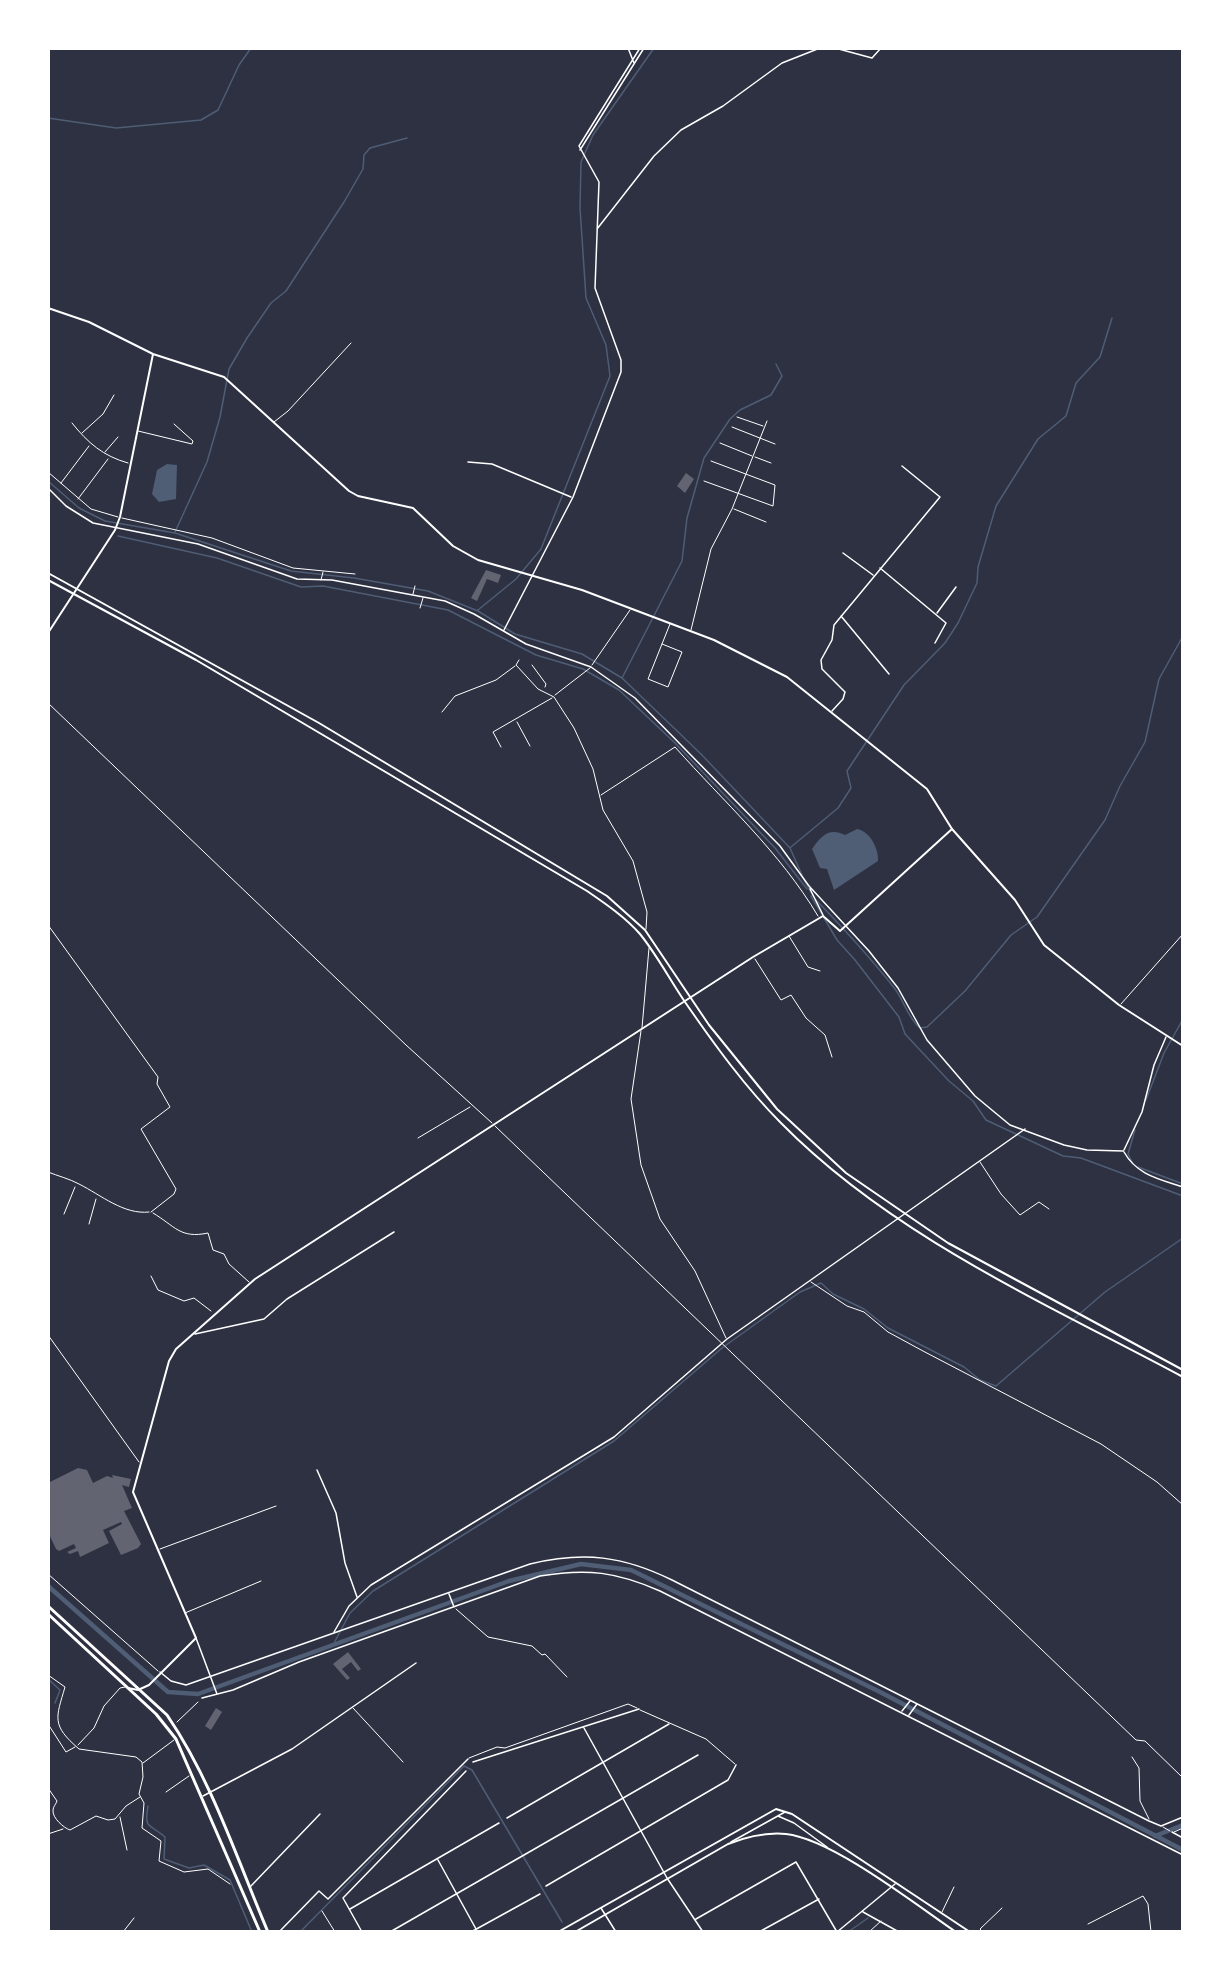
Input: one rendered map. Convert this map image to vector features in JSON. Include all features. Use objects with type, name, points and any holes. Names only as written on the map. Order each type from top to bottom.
[{"type":"main road","points":[[48,1606],[167,1715],[174,1725],[196,1762],[268,1932]]},
{"type":"main road","points":[[48,1614],[156,1714],[176,1739],[260,1932]]},
{"type":"street","points":[[628,48],[634,64]]},
{"type":"street","points":[[503,631],[573,497],[621,372],[621,360],[596,295],[599,182],[580,150],[581,139],[640,48]]},
{"type":"street","points":[[580,150],[644,48]]},
{"type":"street","points":[[596,229],[670,139],[723,106],[782,63],[820,48]]},
{"type":"street","points":[[835,48],[872,58],[881,48]]},
{"type":"street","points":[[48,308],[89,322],[153,354],[224,377],[349,491],[358,496],[413,508],[459,551],[478,560],[582,590],[714,640],[787,676],[927,789],[952,829],[1015,900],[1027,922],[1044,945],[1119,1005],[1183,1047]]},
{"type":"street","points":[[48,633],[115,530],[120,518],[153,354]]},
{"type":"street","points":[[468,462],[492,464],[573,497]]},
{"type":"street","points":[[831,711],[843,699],[845,692],[824,672],[821,660],[832,640],[834,625],[940,497],[902,466]]},
{"type":"street","points":[[48,488],[66,506],[93,523],[115,530],[198,544],[297,579],[321,580],[445,601],[526,644],[591,667],[635,698],[701,762],[780,846],[809,886],[898,988],[927,1040],[975,1096],[1010,1125],[1072,1147],[1112,1153],[1124,1151]]},
{"type":"street","points":[[843,553],[873,576]]},
{"type":"street","points":[[880,567],[947,626],[935,643]]},
{"type":"street","points":[[48,573],[309,717],[607,896],[645,930],[690,998],[777,1109],[846,1173],[905,1216],[948,1243],[1183,1370]]},
{"type":"street","points":[[48,580],[196,660],[587,891],[616,912],[640,935],[684,1001],[756,1097],[783,1125],[841,1177],[899,1220],[944,1248],[1183,1377]]},
{"type":"street","points":[[936,614],[956,587]]},
{"type":"street","points":[[840,615],[889,674]]},
{"type":"street","points":[[466,818],[470,812]]},
{"type":"street","points":[[809,886],[823,916],[840,931],[952,829]]},
{"type":"street","points":[[218,1695],[213,1677],[133,1492],[169,1361],[191,1335],[250,1283],[684,1001],[823,916]]},
{"type":"street","points":[[1167,1038],[1154,1065],[1142,1112],[1124,1151],[1130,1164],[1143,1174],[1183,1187]]},
{"type":"street","points":[[332,1634],[357,1598],[371,1584],[412,1562],[614,1437],[727,1340],[1026,1129]]},
{"type":"street","points":[[191,1335],[216,1332],[264,1319],[287,1299],[394,1232]]},
{"type":"street","points":[[316,1470],[336,1513],[345,1563],[357,1598]]},
{"type":"street","points":[[160,1672],[171,1681],[186,1685],[546,1560],[587,1556],[624,1560],[672,1580],[1149,1821],[1161,1826],[1183,1817]]},
{"type":"street","points":[[202,1698],[218,1695],[299,1662],[540,1576],[573,1571],[615,1574],[660,1590],[1183,1855]]},
{"type":"street","points":[[449,1593],[454,1607]]},
{"type":"street","points":[[125,1687],[138,1690],[151,1683],[196,1638]]},
{"type":"street","points":[[202,1796],[292,1749],[416,1663]]},
{"type":"street","points":[[902,1712],[910,1700]]},
{"type":"street","points":[[909,1716],[918,1704]]},
{"type":"street","points":[[473,1762],[639,1709]]},
{"type":"street","points":[[507,1818],[669,1724]]},
{"type":"street","points":[[584,1728],[668,1878],[703,1932]]},
{"type":"street","points":[[390,1932],[698,1755]]},
{"type":"street","points":[[279,1932],[319,1891],[328,1899],[468,1759]]},
{"type":"street","points":[[546,1886],[643,1832],[728,1780],[736,1765]]},
{"type":"street","points":[[362,1932],[343,1898],[466,1771]]},
{"type":"street","points":[[558,1932],[776,1809],[786,1811],[970,1932]]},
{"type":"street","points":[[575,1932],[786,1811]]},
{"type":"street","points":[[249,1887],[320,1814]]},
{"type":"street","points":[[777,1816],[794,1823],[956,1932]]},
{"type":"street","points":[[349,1909],[499,1823]]},
{"type":"street","points":[[1172,1832],[1183,1838]]},
{"type":"street","points":[[728,1844],[751,1836],[785,1834],[828,1848]]},
{"type":"street","points":[[438,1859],[476,1929]]},
{"type":"street","points":[[695,1920],[796,1862],[837,1932],[896,1883]]},
{"type":"street","points":[[471,1932],[540,1894]]},
{"type":"street","points":[[759,1932],[819,1899]]},
{"type":"street","points":[[601,1907],[616,1932]]},
{"type":"street","points":[[862,1912],[898,1932]]},
{"type":"lane","points":[[273,423],[288,411],[351,343]]},
{"type":"lane","points":[[81,435],[103,414],[114,394]]},
{"type":"lane","points":[[737,417],[764,427]]},
{"type":"lane","points":[[690,632],[711,549],[732,509],[767,420]]},
{"type":"lane","points":[[72,423],[90,444],[109,458],[130,463]]},
{"type":"lane","points":[[137,431],[192,444],[193,441],[174,424]]},
{"type":"lane","points":[[732,427],[775,444]]},
{"type":"lane","points":[[104,454],[118,437]]},
{"type":"lane","points":[[720,443],[771,463]]},
{"type":"lane","points":[[60,484],[90,444]]},
{"type":"lane","points":[[78,500],[109,458]]},
{"type":"lane","points":[[704,481],[773,506],[776,496],[775,485],[711,461]]},
{"type":"lane","points":[[48,472],[91,509],[120,518],[212,538],[293,568],[355,574]]},
{"type":"lane","points":[[732,509],[766,522]]},
{"type":"lane","points":[[321,580],[323,570]]},
{"type":"lane","points":[[413,594],[415,586]]},
{"type":"lane","points":[[420,608],[423,596]]},
{"type":"lane","points":[[501,747],[494,732],[554,697],[591,667],[630,609]]},
{"type":"lane","points":[[662,644],[682,652],[668,687],[648,679],[662,644],[670,624]]},
{"type":"lane","points":[[442,712],[455,696],[496,680],[516,665],[519,660]]},
{"type":"lane","points":[[516,665],[530,682],[554,697],[566,713],[589,758],[598,797],[633,861],[647,912],[648,925],[640,935]]},
{"type":"lane","points":[[48,703],[471,1106],[493,1124],[721,1345],[1136,1740],[1144,1741],[1183,1778]]},
{"type":"lane","points":[[516,720],[530,746]]},
{"type":"lane","points":[[598,797],[675,747],[760,838],[790,874],[819,918]]},
{"type":"lane","points":[[48,925],[158,1077],[157,1084],[170,1107],[141,1129],[176,1190],[152,1212],[141,1213],[123,1208],[77,1182],[48,1172]]},
{"type":"lane","points":[[1119,1005],[1183,934]]},
{"type":"lane","points":[[789,936],[808,967],[820,971]]},
{"type":"lane","points":[[649,947],[642,1028],[631,1099],[641,1165],[660,1219],[695,1271],[727,1340]]},
{"type":"lane","points":[[753,957],[781,1000],[791,995],[806,1018],[825,1035],[832,1057]]},
{"type":"lane","points":[[418,1138],[471,1106]]},
{"type":"lane","points":[[980,1162],[1001,1194],[1020,1215],[1039,1202],[1049,1209]]},
{"type":"lane","points":[[152,1212],[180,1233],[192,1236],[208,1233],[213,1250],[224,1254],[229,1264],[250,1283]]},
{"type":"lane","points":[[810,1281],[847,1306],[864,1312],[906,1341],[1101,1444],[1157,1482],[1183,1504]]},
{"type":"lane","points":[[48,1335],[140,1463]]},
{"type":"lane","points":[[158,1550],[276,1506]]},
{"type":"lane","points":[[48,1574],[160,1672]]},
{"type":"lane","points":[[185,1613],[261,1581]]},
{"type":"lane","points":[[454,1607],[488,1637],[532,1646],[542,1655],[545,1654],[567,1677]]},
{"type":"lane","points":[[48,1675],[65,1687],[57,1708],[63,1735],[77,1746],[136,1757],[142,1764],[140,1797],[144,1803],[142,1828],[162,1843],[159,1862],[184,1872],[208,1869],[231,1884]]},
{"type":"lane","points":[[48,1724],[66,1752],[77,1746],[94,1728],[104,1706],[120,1688],[125,1687]]},
{"type":"lane","points":[[468,1759],[497,1746],[505,1748],[628,1704],[706,1739],[736,1765]]},
{"type":"lane","points":[[351,1707],[403,1762]]},
{"type":"lane","points":[[142,1764],[176,1739]]},
{"type":"lane","points":[[1132,1757],[1139,1768],[1140,1801],[1149,1816],[1149,1821]]},
{"type":"lane","points":[[166,1792],[192,1773]]},
{"type":"lane","points":[[48,1788],[57,1801],[53,1812],[65,1828]]},
{"type":"lane","points":[[48,1834],[65,1828],[74,1829],[96,1815],[108,1820],[120,1815],[126,1806],[140,1797]]},
{"type":"lane","points":[[120,1815],[127,1850]]},
{"type":"lane","points":[[1161,1826],[1172,1832],[1183,1828]]},
{"type":"lane","points":[[941,1913],[954,1887]]},
{"type":"lane","points":[[1088,1924],[1143,1896],[1148,1904],[1151,1932]]},
{"type":"lane","points":[[983,1932],[980,1929],[1002,1908]]},
{"type":"lane","points":[[321,1911],[335,1932]]},
{"type":"lane","points":[[123,1932],[135,1918]]},
{"type":"lane","points":[[869,1932],[881,1921]]},
{"type":"lane","points":[[1023,1932],[1029,1932]]},
{"type":"path","points":[[532,665],[546,684],[544,692]]},
{"type":"path","points":[[64,1214],[77,1182]]},
{"type":"path","points":[[89,1224],[98,1195]]},
{"type":"path","points":[[151,1276],[158,1290],[184,1301],[194,1298],[215,1314]]},
{"type":"path","points":[[174,1725],[202,1698]]},
{"type":"water","points":[[167,464],[177,465],[176,499],[159,502],[152,494],[157,470]]},
{"type":"water","points":[[857,829],[866,833],[873,841],[878,861],[834,890],[827,869],[820,868],[812,849],[830,832],[845,835]]},
{"type":"building","points":[[686,473],[694,479],[685,493],[677,486]]},
{"type":"building","points":[[486,570],[501,575],[498,583],[487,579],[477,601],[471,598]]},
{"type":"building","points":[[78,1468],[87,1470],[93,1483],[107,1476],[113,1478],[112,1475],[131,1479],[129,1487],[122,1485],[132,1508],[124,1511],[141,1544],[138,1548],[121,1555],[109,1531],[122,1524],[121,1522],[103,1530],[109,1543],[80,1557],[78,1551],[70,1554],[67,1552],[76,1548],[74,1544],[59,1551],[56,1549],[48,1532],[48,1483]]},
{"type":"building","points":[[348,1652],[361,1669],[358,1671],[351,1662],[342,1669],[350,1678],[347,1680],[333,1664]]},
{"type":"building","points":[[216,1708],[222,1712],[211,1730],[205,1726]]},
{"type":"waterway","points":[[48,118],[116,128],[201,120],[218,110],[239,65],[251,48]]},
{"type":"waterway","points":[[478,610],[516,579],[541,549],[610,376],[606,345],[586,298],[580,208],[581,162],[593,135],[654,48]]},
{"type":"waterway","points":[[175,532],[207,462],[220,417],[229,369],[247,338],[271,303],[286,291],[344,202],[363,169],[364,155],[370,148],[407,138]]},
{"type":"waterway","points":[[791,847],[838,808],[851,788],[847,771],[904,685],[945,643],[958,623],[977,583],[978,567],[996,506],[1038,439],[1066,416],[1076,383],[1100,357],[1112,318]]},
{"type":"waterway","points":[[622,678],[682,561],[687,518],[704,458],[730,419],[740,410],[771,395],[782,376],[776,364]]},
{"type":"waterway","points":[[48,481],[79,508],[105,521],[175,533],[291,571],[354,578],[428,591],[478,611],[515,634],[582,654],[622,678],[701,754],[790,848],[802,875]]},
{"type":"waterway","points":[[118,536],[217,558],[301,587],[323,586],[448,610],[536,655],[583,669],[619,690],[676,744],[775,848],[807,889]]},
{"type":"waterway","points":[[816,900],[886,977],[916,1024],[920,1028],[927,1027],[965,991],[1011,935],[1037,917],[1105,820],[1120,786],[1145,742],[1159,679],[1183,636]]},
{"type":"waterway","points":[[804,880],[813,896]]},
{"type":"waterway","points":[[811,896],[837,940],[899,1017],[905,1034],[949,1081],[973,1101],[986,1120],[1063,1156],[1081,1158],[1183,1196]]},
{"type":"waterway","points":[[1146,1100],[1164,1053],[1183,1019]]},
{"type":"waterway","points":[[1132,1162],[1128,1154],[1135,1130]]},
{"type":"waterway","points":[[1138,1167],[1183,1184]]},
{"type":"waterway","points":[[333,1645],[350,1613],[373,1591],[614,1441],[722,1348],[800,1292],[821,1283],[833,1294],[864,1309],[888,1328],[964,1367],[980,1380],[996,1386],[1105,1292],[1183,1238]]},
{"type":"waterway","points":[[48,1586],[168,1692],[198,1694],[509,1581],[581,1564],[631,1570],[878,1691],[1183,1850]]},
{"type":"waterway","points":[[48,1679],[60,1690],[55,1703]]},
{"type":"waterway","points":[[300,1932],[464,1766],[472,1770],[562,1922]]},
{"type":"waterway","points":[[148,1806],[147,1823],[165,1837],[164,1859],[189,1868],[204,1865],[230,1880],[252,1932]]},
{"type":"waterway","points":[[1155,1836],[1183,1825]]},
{"type":"waterway","points":[[848,1932],[868,1918]]},
{"type":"waterway","points":[[48,1927],[50,1932]]}]
